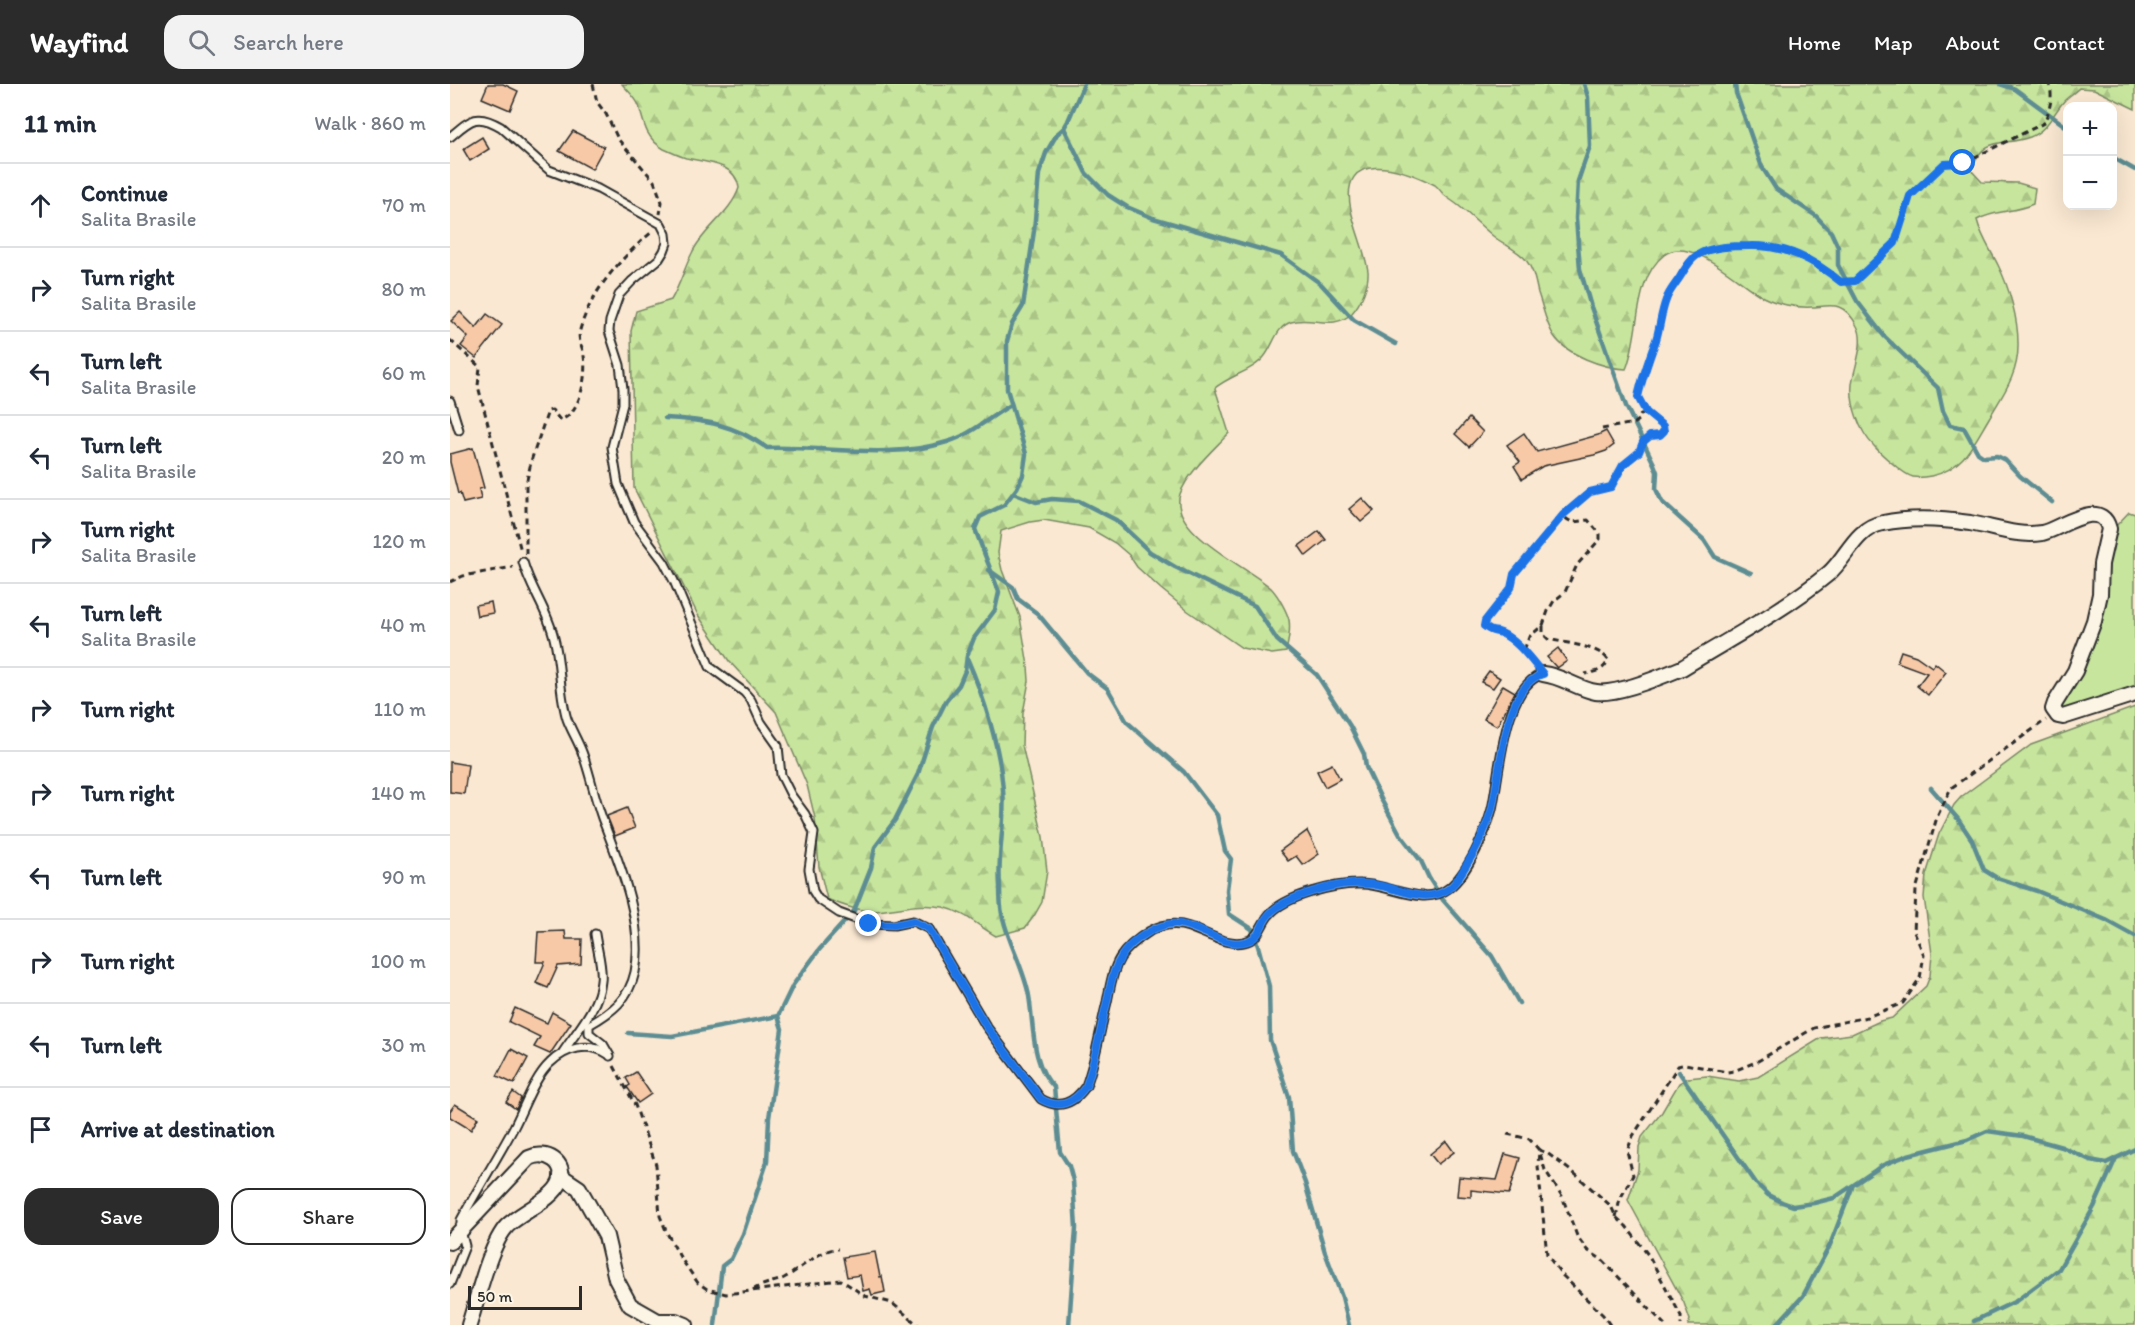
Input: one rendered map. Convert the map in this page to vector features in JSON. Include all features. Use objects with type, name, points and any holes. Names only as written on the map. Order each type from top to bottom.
[{"type":"street","points":[[1543,674],[1570,681],[1598,693],[1667,675],[1784,608],[1843,560],[1846,551],[1863,532],[1872,526],[1909,520],[1948,520],[2002,530],[2041,533],[2081,516],[2090,515],[2100,518],[2108,525],[2109,534],[2101,564],[2100,594],[2094,621],[2075,671],[2055,704],[2055,713],[2063,717],[2135,694]]},
{"type":"street","points":[[450,1242],[530,1158],[542,1154],[554,1159],[561,1170],[557,1188],[506,1227],[495,1246],[469,1325]]},
{"type":"street","points":[[561,1176],[579,1188],[606,1236],[616,1279],[630,1305],[658,1321],[686,1325]]},
{"type":"lane","points":[[450,137],[469,120],[477,118],[492,122],[549,170],[598,189],[660,224],[666,234],[667,243],[664,251],[659,259],[619,294],[612,311],[609,331],[620,365],[623,404],[612,447],[614,465],[618,484],[634,522],[664,562],[710,667],[744,692],[751,700],[761,722],[778,746],[781,775],[814,833],[809,868],[813,891],[818,899],[839,913],[869,924],[894,925],[913,921],[929,929],[986,1026],[1041,1099],[1049,1104],[1059,1106],[1070,1103],[1086,1086],[1112,977],[1120,959],[1131,945],[1153,930],[1171,924],[1180,924],[1222,939],[1242,942],[1257,936],[1267,916],[1275,909],[1288,901],[1326,889],[1346,884],[1364,884],[1430,896],[1447,890],[1456,882],[1483,834],[1492,810],[1507,728],[1518,699],[1527,682],[1543,674]]},
{"type":"lane","points":[[450,401],[459,430]]},
{"type":"lane","points":[[523,562],[554,636],[567,717],[583,754],[615,849],[632,910],[637,954],[635,972],[623,1001],[612,1011],[589,1025],[588,1029],[589,1033],[603,1044],[610,1056]]},
{"type":"lane","points":[[562,1053],[595,1003],[599,992],[602,980],[595,934]]},
{"type":"lane","points":[[450,1284],[465,1246],[461,1220],[548,1064],[573,1048],[587,1047],[603,1051],[610,1056]]},
{"type":"path","points":[[523,562],[526,556],[526,484],[532,458],[548,411],[552,410],[560,420],[574,412],[582,390],[584,355],[579,342],[579,331],[589,306],[593,297],[628,252],[660,224],[662,202],[659,191],[618,138],[597,102],[593,84]]},
{"type":"path","points":[[1543,674],[1524,651],[1500,632],[1492,632],[1484,626],[1485,621],[1511,588],[1514,574],[1563,515],[1590,492],[1611,487],[1623,465],[1639,452],[1643,442],[1650,436],[1660,435],[1664,431],[1663,426],[1646,412],[1638,397],[1660,327],[1665,302],[1685,266],[1692,262],[1695,256],[1708,251],[1739,246],[1782,248],[1818,264],[1841,282],[1855,281],[1895,243],[1910,196],[1944,164],[1963,163],[2044,123],[2052,91],[2049,84]]},
{"type":"path","points":[[450,340],[480,367],[478,387],[523,562]]},
{"type":"path","points":[[1602,429],[1634,423],[1641,414],[1646,412]]},
{"type":"path","points":[[1563,515],[1573,523],[1588,520],[1600,534],[1600,539],[1577,565],[1565,591],[1554,601],[1543,625],[1543,634],[1548,639],[1598,651],[1608,660],[1604,668],[1599,671],[1570,681]]},
{"type":"path","points":[[450,582],[463,576],[521,566],[527,576]]},
{"type":"path","points":[[1524,651],[1529,637],[1543,625]]},
{"type":"path","points":[[1616,1217],[1620,1199],[1633,1175],[1627,1151],[1633,1136],[1678,1066],[1685,1064],[1727,1072],[1734,1071],[1758,1061],[1814,1028],[1867,1017],[1903,1002],[1920,978],[1924,955],[1914,932],[1916,890],[1937,818],[1951,788],[2055,713]]},
{"type":"path","points":[[610,1056],[642,1122],[656,1165],[660,1216],[680,1257],[698,1283],[707,1289],[726,1294],[841,1280],[865,1296],[892,1303],[918,1325]]},
{"type":"path","points":[[1507,1134],[1529,1139],[1539,1150],[1545,1170],[1562,1196],[1577,1236],[1587,1250],[1601,1258],[1665,1325]]},
{"type":"path","points":[[1539,1150],[1547,1153],[1575,1174],[1611,1206],[1616,1217],[1626,1226],[1649,1256],[1681,1316],[1681,1325]]},
{"type":"path","points":[[1539,1150],[1538,1166],[1547,1255],[1563,1276],[1603,1315],[1610,1325]]},
{"type":"path","points":[[752,1291],[762,1283],[782,1279],[823,1252],[838,1249]]},
{"type":"green space","points":[[622,84],[2135,84],[2135,109],[2094,89],[2079,88],[2063,102],[2046,126],[2036,134],[2020,140],[1988,146],[1976,159],[1971,170],[1982,182],[2018,183],[2035,188],[2033,204],[1977,220],[2009,293],[2018,333],[2018,354],[2005,391],[1966,454],[1951,468],[1931,476],[1909,475],[1877,450],[1864,433],[1854,408],[1852,392],[1860,347],[1859,332],[1852,317],[1842,308],[1836,306],[1800,307],[1774,302],[1753,291],[1701,256],[1688,251],[1675,250],[1664,255],[1654,265],[1647,278],[1626,369],[1607,366],[1576,355],[1560,343],[1549,326],[1533,272],[1526,260],[1493,236],[1435,185],[1390,169],[1363,170],[1354,177],[1350,190],[1351,210],[1368,271],[1364,294],[1352,313],[1345,319],[1330,322],[1299,320],[1281,328],[1260,362],[1215,388],[1229,433],[1195,470],[1180,494],[1180,508],[1186,522],[1197,535],[1260,579],[1276,595],[1289,620],[1286,652],[1272,654],[1242,648],[1188,611],[1161,589],[1115,543],[1089,528],[1044,520],[1001,531],[998,553],[1020,617],[1028,666],[1029,681],[1023,713],[1022,745],[1043,837],[1047,871],[1042,902],[1025,928],[996,936],[965,916],[943,907],[925,905],[867,911],[827,899],[819,867],[815,818],[807,785],[776,712],[729,661],[698,615],[634,488],[631,331],[636,311],[671,300],[697,244],[730,205],[739,188],[737,180],[726,169],[683,157],[664,149],[653,141],[634,98]]},
{"type":"green space","points":[[2129,512],[2135,514],[2135,690],[2071,710],[2062,708],[2062,702],[2073,680],[2108,544],[2116,526]]},
{"type":"green space","points":[[2135,707],[2135,1325],[1688,1325],[1690,1320],[1684,1303],[1628,1200],[1638,1170],[1642,1137],[1662,1112],[1679,1083],[1688,1078],[1707,1076],[1739,1081],[1758,1077],[1821,1038],[1852,1034],[1892,1018],[1926,986],[1930,976],[1932,954],[1924,897],[1926,875],[1939,834],[1954,805],[1961,797],[2031,745]]},
{"type":"building","points":[[488,84],[503,84],[518,91],[510,110],[482,98]]},
{"type":"building","points":[[573,131],[604,147],[592,169],[559,151]]},
{"type":"building","points":[[482,137],[489,149],[470,161],[463,149]]},
{"type":"building","points":[[460,312],[476,328],[487,314],[502,325],[476,358],[461,346],[468,337],[451,321]]},
{"type":"building","points":[[1469,418],[1483,432],[1469,447],[1455,434]]},
{"type":"building","points":[[1606,431],[1614,445],[1606,451],[1543,466],[1522,479],[1514,466],[1520,462],[1507,445],[1524,433],[1537,452]]},
{"type":"building","points":[[473,448],[484,488],[479,489],[481,499],[463,503],[460,493],[458,494],[450,454]]},
{"type":"building","points":[[1362,498],[1374,511],[1361,522],[1349,509]]},
{"type":"building","points":[[1319,531],[1326,540],[1306,556],[1299,546]]},
{"type":"building","points":[[491,602],[493,613],[477,616],[475,605]]},
{"type":"building","points":[[1558,648],[1567,661],[1557,668],[1547,657]]},
{"type":"building","points":[[1901,651],[1916,656],[1932,667],[1935,663],[1946,672],[1928,695],[1917,686],[1927,673],[1897,662]]},
{"type":"building","points":[[1489,671],[1500,678],[1493,688],[1481,682]]},
{"type":"building","points":[[1503,685],[1515,692],[1497,726],[1484,719]]},
{"type":"building","points":[[450,762],[468,765],[464,794],[450,792]]},
{"type":"building","points":[[1332,764],[1340,779],[1325,787],[1317,771]]},
{"type":"building","points":[[627,808],[635,828],[615,836],[607,816]]},
{"type":"building","points":[[1307,831],[1319,854],[1303,865],[1296,856],[1288,861],[1280,851]]},
{"type":"building","points":[[565,931],[566,939],[582,939],[581,964],[558,966],[548,988],[536,983],[545,962],[536,962],[538,932]]},
{"type":"building","points":[[515,1008],[547,1023],[552,1012],[571,1023],[550,1054],[534,1047],[540,1037],[509,1022]]},
{"type":"building","points":[[511,1049],[528,1058],[514,1084],[497,1076]]},
{"type":"building","points":[[636,1072],[651,1094],[638,1103],[627,1087],[630,1085],[626,1078]]},
{"type":"building","points":[[513,1092],[521,1098],[516,1109],[506,1102]]},
{"type":"building","points":[[455,1104],[478,1118],[471,1130],[450,1117],[450,1111]]},
{"type":"building","points":[[1446,1141],[1454,1152],[1438,1164],[1430,1154]]},
{"type":"building","points":[[1505,1154],[1520,1158],[1509,1194],[1471,1190],[1471,1197],[1457,1196],[1459,1177],[1497,1180]]},
{"type":"building","points":[[875,1252],[885,1292],[872,1295],[870,1289],[863,1291],[860,1275],[847,1277],[843,1257]]},
{"type":"waterway","points":[[715,1325],[722,1266],[731,1259],[743,1234],[767,1162],[769,1118],[782,1029],[778,1016],[793,985],[819,950],[854,911],[871,868],[875,847],[895,820],[918,774],[933,727],[965,671],[967,656],[974,638],[995,610],[999,592],[975,529],[980,517],[1004,505],[1017,488],[1023,475],[1026,454],[1007,389],[1007,341],[1012,324],[1023,306],[1034,231],[1039,174],[1046,153],[1068,121],[1084,84]]},
{"type":"waterway","points":[[1584,84],[1588,97],[1590,146],[1578,181],[1576,218],[1580,269],[1591,307],[1626,406],[1657,472],[1656,489],[1662,502],[1704,540],[1715,557],[1751,573]]},
{"type":"waterway","points":[[1735,84],[1736,93],[1762,167],[1776,189],[1816,216],[1831,232],[1838,247],[1838,265],[1857,301],[1884,336],[1938,388],[1943,411],[1950,425],[1964,428],[1978,453],[1984,457],[1997,456],[2005,460],[2020,476],[2052,502]]},
{"type":"waterway","points":[[2000,84],[2015,89],[2063,124]]},
{"type":"waterway","points":[[1064,128],[1086,173],[1108,195],[1127,207],[1153,218],[1281,255],[1321,284],[1354,320],[1396,344]]},
{"type":"waterway","points":[[2117,160],[2135,170]]},
{"type":"waterway","points":[[665,418],[693,420],[731,428],[767,448],[881,451],[925,447],[956,439],[1011,405]]},
{"type":"waterway","points":[[1013,493],[1036,502],[1052,499],[1079,501],[1116,520],[1150,552],[1175,567],[1255,606],[1277,640],[1317,675],[1350,726],[1364,754],[1366,767],[1400,834],[1421,861],[1443,900],[1492,956],[1519,1003]]},
{"type":"waterway","points":[[989,570],[1013,587],[1018,599],[1038,614],[1087,673],[1108,689],[1127,722],[1184,772],[1217,815],[1225,851],[1231,859],[1227,890],[1229,914],[1252,929],[1258,946],[1269,986],[1270,1040],[1289,1097],[1293,1151],[1342,1297],[1349,1325]]},
{"type":"waterway","points":[[967,658],[990,723],[1001,774],[1004,802],[999,874],[1002,914],[1027,986],[1037,1056],[1041,1068],[1054,1087],[1060,1152],[1069,1166],[1073,1181],[1076,1228],[1069,1325]]},
{"type":"waterway","points":[[1931,788],[1958,819],[1972,840],[1984,870],[1997,878],[2037,891],[2106,920],[2135,936]]},
{"type":"waterway","points":[[628,1033],[672,1036],[778,1016]]},
{"type":"waterway","points":[[1679,1072],[1756,1183],[1768,1195],[1793,1206],[1834,1198],[1883,1165],[1908,1155],[1967,1140],[1987,1131],[2023,1136],[2062,1147],[2090,1160],[2106,1163],[2135,1149]]},
{"type":"waterway","points":[[1974,1321],[2016,1301],[2059,1269],[2094,1207],[2116,1158]]},
{"type":"waterway","points":[[1776,1325],[1803,1296],[1830,1245],[1852,1188]]},
{"type":"route","points":[[869,924],[894,925],[913,921],[929,929],[986,1026],[1041,1099],[1059,1106],[1070,1103],[1086,1086],[1112,977],[1120,959],[1131,945],[1153,930],[1171,924],[1180,924],[1230,942],[1242,942],[1257,936],[1267,916],[1275,909],[1288,901],[1326,889],[1346,884],[1364,884],[1430,896],[1447,890],[1456,882],[1468,862],[1483,834],[1492,810],[1501,753],[1514,707],[1527,682],[1543,674],[1524,651],[1500,632],[1492,632],[1484,626],[1485,621],[1511,588],[1514,574],[1563,515],[1590,492],[1611,487],[1623,465],[1639,452],[1643,442],[1650,436],[1660,435],[1664,431],[1663,426],[1646,412],[1638,397],[1660,327],[1665,302],[1685,266],[1692,262],[1695,256],[1708,251],[1739,246],[1761,246],[1782,248],[1797,254],[1818,264],[1841,282],[1855,281],[1895,243],[1910,196],[1944,164],[1963,163]]}]
